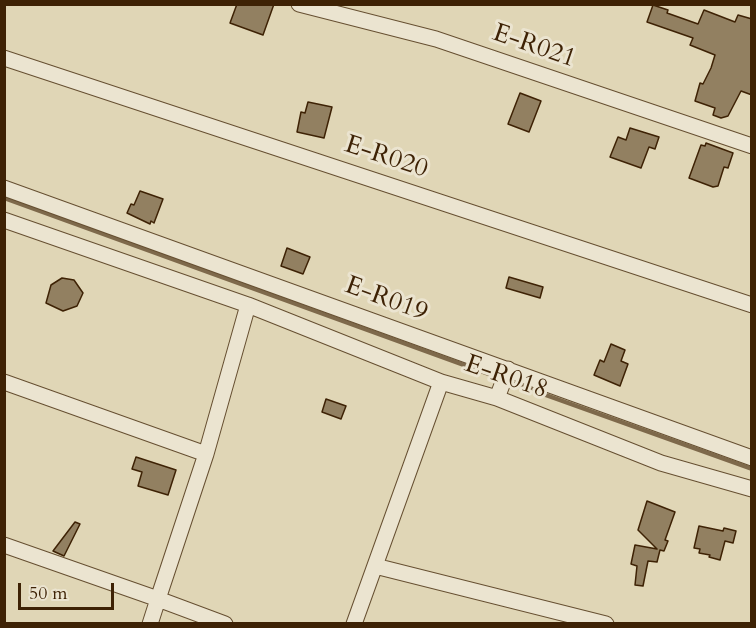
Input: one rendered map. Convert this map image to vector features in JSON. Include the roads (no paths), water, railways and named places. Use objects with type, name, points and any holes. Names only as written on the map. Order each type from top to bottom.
[{"type":"street","name":"E-R021","points":[[299,4],[436,39],[752,146]]},
{"type":"street","name":"E-R020","points":[[4,58],[752,305]]},
{"type":"street","name":"E-R019","points":[[4,188],[752,458]]},
{"type":"street","name":"E-R018","points":[[4,219],[248,305],[441,382],[497,398],[662,463],[752,489]]},
{"type":"street","points":[[150,624],[206,454],[248,305]]},
{"type":"street","points":[[497,398],[508,369]]},
{"type":"street","points":[[4,382],[206,454]]},
{"type":"street","points":[[354,624],[441,382]]},
{"type":"street","points":[[4,545],[225,624]]},
{"type":"street","points":[[375,566],[606,624]]},
{"type":"waterway","points":[[4,198],[494,376]]},
{"type":"waterway","points":[[515,384],[752,469]]}]
